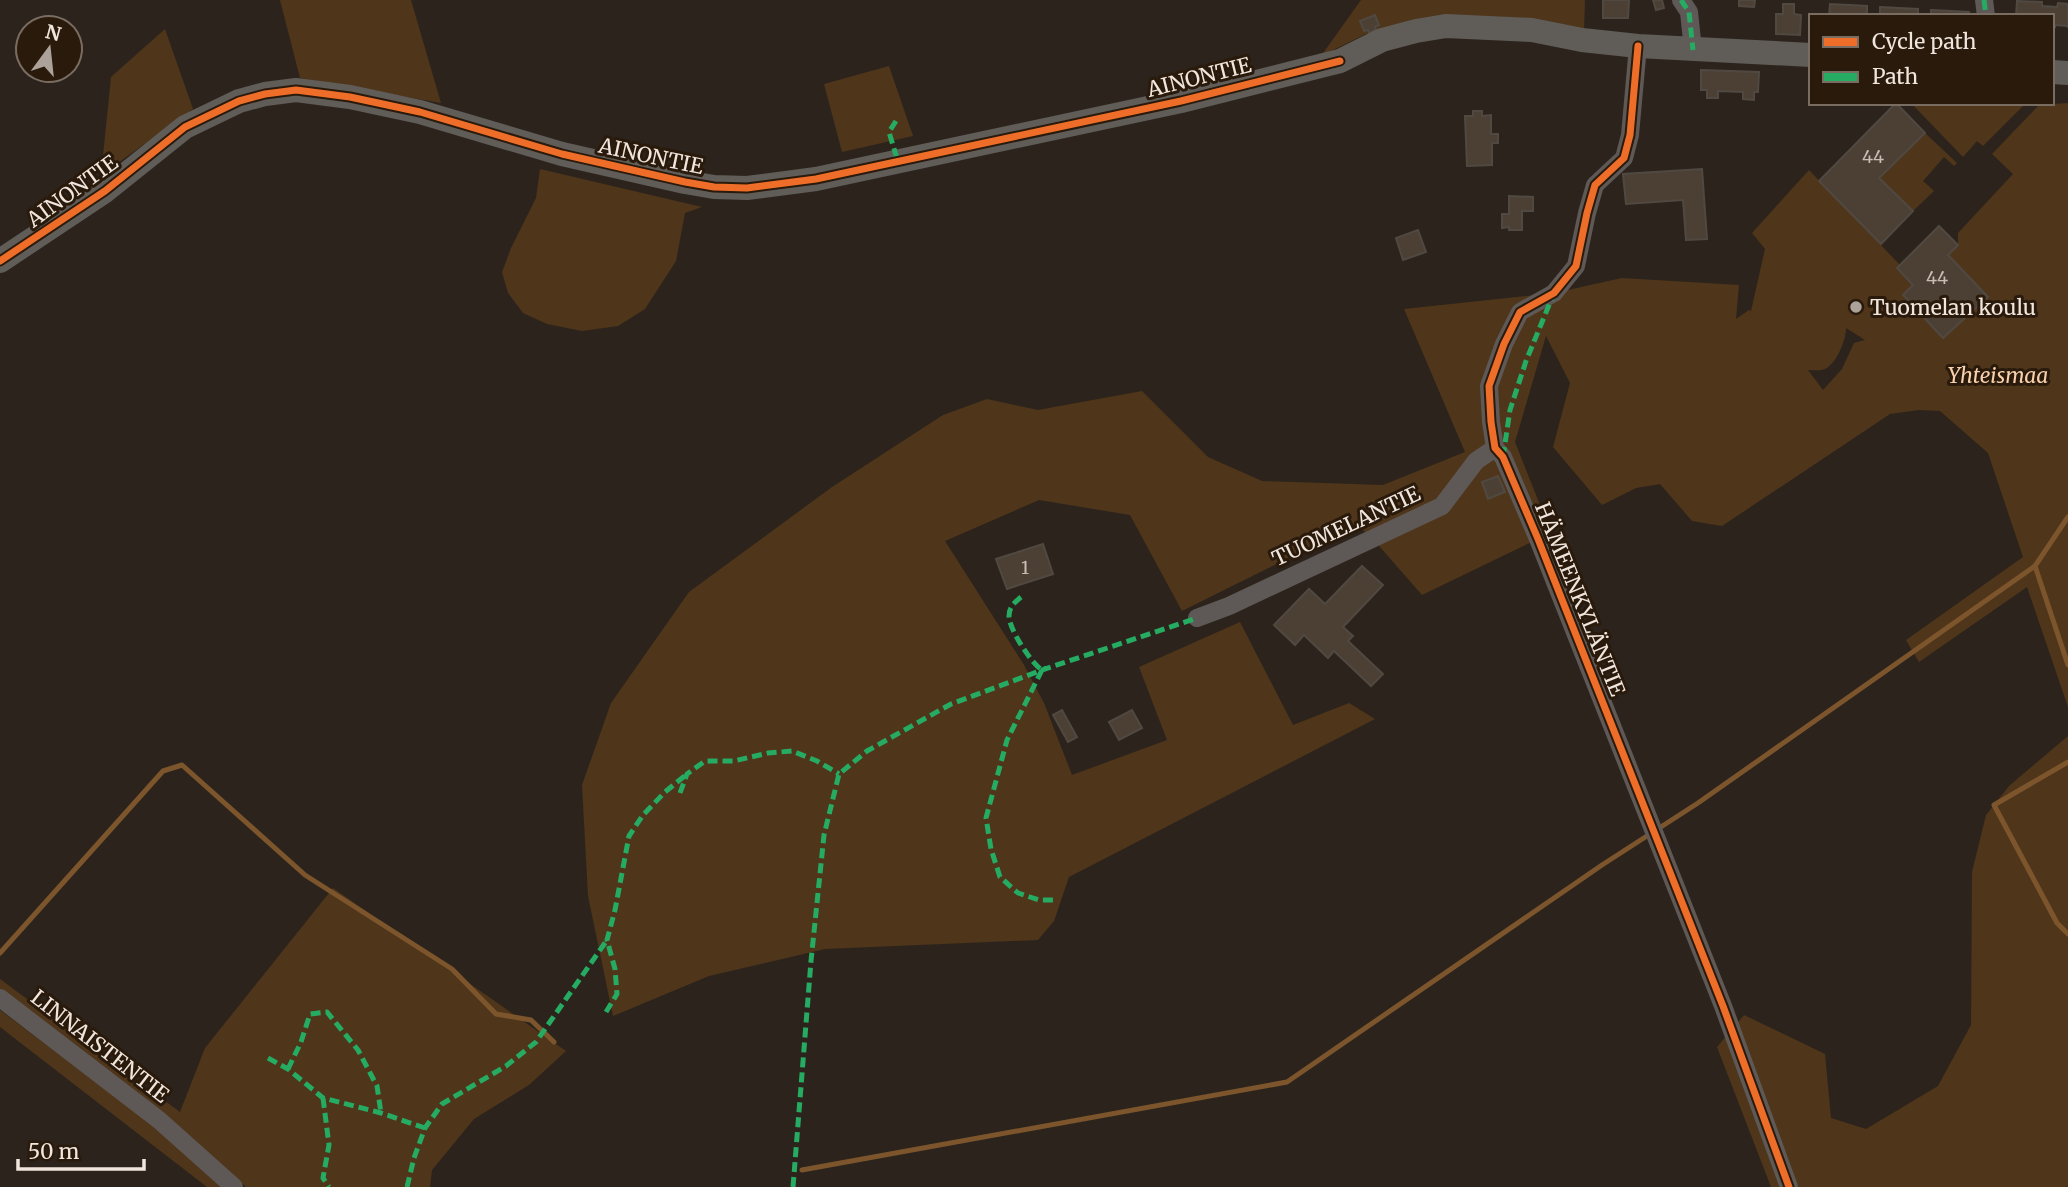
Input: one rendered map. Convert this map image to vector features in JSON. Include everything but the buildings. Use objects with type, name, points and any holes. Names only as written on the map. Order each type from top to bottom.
[{"type":"street","points":[[1681,0],[1689,12],[1693,50]]},
{"type":"street","name":"AINONTIE","points":[[0,261],[105,191],[185,127],[239,101],[296,90],[350,97],[419,112],[576,157],[685,182],[747,188],[816,179],[1181,101],[1340,61],[1382,40],[1446,26],[1532,30],[1582,40],[1638,46],[1809,55]]},
{"type":"street","name":"HÄMEENKYLÄNTIE","points":[[1638,46],[1630,135],[1624,158],[1595,185],[1576,266],[1554,293],[1520,312],[1489,386],[1491,422],[1495,448],[1503,457],[1538,539],[1648,815],[1723,1006],[1789,1187]]},
{"type":"street","name":"TUOMELANTIE","points":[[1197,618],[1229,606],[1442,506],[1476,461],[1495,448]]},
{"type":"street","name":"LINNAISTENTIE","points":[[0,998],[159,1120],[234,1187]]},
{"type":"green space","points":[[280,0],[411,0],[441,103],[300,78]]},
{"type":"green space","points":[[1361,0],[1585,0],[1584,31],[1366,34],[1321,56]]},
{"type":"green space","points":[[165,29],[193,109],[101,175],[111,77]]},
{"type":"green space","points":[[889,66],[913,136],[842,152],[824,84]]},
{"type":"green space","name":"Yhteismaa","points":[[2068,103],[2068,707],[2027,587],[1919,662],[1906,640],[2023,557],[1988,453],[1940,411],[1919,410],[1890,414],[1722,526],[1692,521],[1660,484],[1636,488],[1602,505],[1553,447],[1570,383],[1546,336],[1515,442],[1550,530],[1538,539],[1422,595],[1357,524],[1182,611],[1130,515],[1039,500],[945,541],[1024,665],[1044,703],[1072,775],[1167,740],[1139,667],[1240,622],[1293,725],[1349,703],[1375,719],[1069,877],[1054,921],[1038,940],[825,949],[709,976],[613,1016],[588,896],[582,785],[611,703],[689,592],[832,487],[943,415],[987,399],[1038,410],[1142,391],[1208,457],[1262,481],[1383,485],[1465,452],[1404,309],[1554,293],[1622,278],[1739,285],[1736,319],[1751,311],[1765,249],[1752,233],[1809,170],[1900,265],[1897,269],[1913,285],[1987,297],[1948,255],[1958,245],[1958,233],[2013,174],[1992,154],[2039,105]],"holes":[[[1846,328],[1865,340],[1854,343],[1842,369],[1823,390],[1808,370],[1825,369],[1833,362],[1843,345]]]},
{"type":"green space","points":[[1913,105],[2024,105],[1983,146],[1977,141],[1963,157]]},
{"type":"green space","points":[[1925,133],[1957,163],[1954,166],[1944,157],[1923,181],[1934,191],[1913,211],[1879,178]]},
{"type":"green space","points":[[540,169],[702,207],[685,213],[676,261],[645,309],[618,326],[582,331],[547,324],[523,313],[508,293],[502,272],[536,198]]},
{"type":"green space","points":[[2068,736],[2068,1187],[1771,1187],[1717,1047],[1744,1015],[1825,1054],[1831,1118],[1866,1129],[1938,1086],[1971,1025],[1972,872],[1986,815],[2009,786]]},
{"type":"green space","points":[[333,888],[566,1051],[529,1085],[474,1119],[432,1170],[430,1187],[246,1187],[164,1113],[0,991],[0,979],[180,1112],[205,1048]]},
{"type":"green space","points":[[0,1010],[150,1123],[221,1187],[207,1187],[0,1027]]},
{"type":"waterway","points":[[802,1170],[1287,1082],[1602,865],[1698,803],[2035,566],[2068,517]]},
{"type":"waterway","points":[[2035,566],[2068,665]]},
{"type":"waterway","points":[[2068,762],[1994,805],[2057,923],[2068,934]]},
{"type":"waterway","points":[[0,953],[163,771],[182,765],[305,875],[452,969],[496,1014],[531,1020],[554,1042]]},
{"type":"marked path","points":[[1681,0],[1689,12],[1693,50]]},
{"type":"marked path","points":[[1984,0],[1986,14]]},
{"type":"marked path","points":[[896,121],[889,132],[898,162]]},
{"type":"marked path","points":[[1503,457],[1510,410],[1526,361],[1554,293]]},
{"type":"marked path","points":[[1021,597],[1010,610],[1010,622],[1032,660],[1042,670],[1047,668]]},
{"type":"marked path","points":[[793,1187],[824,835],[839,774],[867,751],[951,704],[1197,618]]},
{"type":"marked path","points":[[1042,670],[1007,740],[986,818],[991,849],[1000,877],[1018,893],[1039,900],[1055,900]]},
{"type":"marked path","points":[[680,793],[687,774],[705,761],[734,761],[768,753],[792,751],[839,774]]},
{"type":"marked path","points":[[606,1012],[617,994],[615,969],[607,940],[629,836],[643,815],[687,774]]},
{"type":"marked path","points":[[407,1187],[425,1128],[442,1104],[506,1066],[536,1042],[607,940]]},
{"type":"marked path","points":[[288,1069],[310,1014],[327,1012],[358,1050],[377,1086],[381,1113]]},
{"type":"marked path","points":[[268,1058],[288,1069],[323,1098],[425,1128]]},
{"type":"marked path","points":[[323,1098],[329,1145],[323,1178],[329,1187]]},
{"type":"cycle path","points":[[1638,46],[1630,135],[1624,158],[1595,185],[1576,266],[1554,293],[1520,312],[1504,344],[1489,386],[1491,422],[1495,448],[1503,457],[1538,539],[1723,1006],[1789,1187]]},
{"type":"cycle path","points":[[0,261],[105,191],[185,127],[239,101],[265,94],[296,90],[350,97],[420,112],[562,154],[685,182],[714,187],[747,188],[816,179],[1181,101],[1340,61]]},
{"type":"place","name":"Tuomelan koulu","points":[[1856,307]]}]
